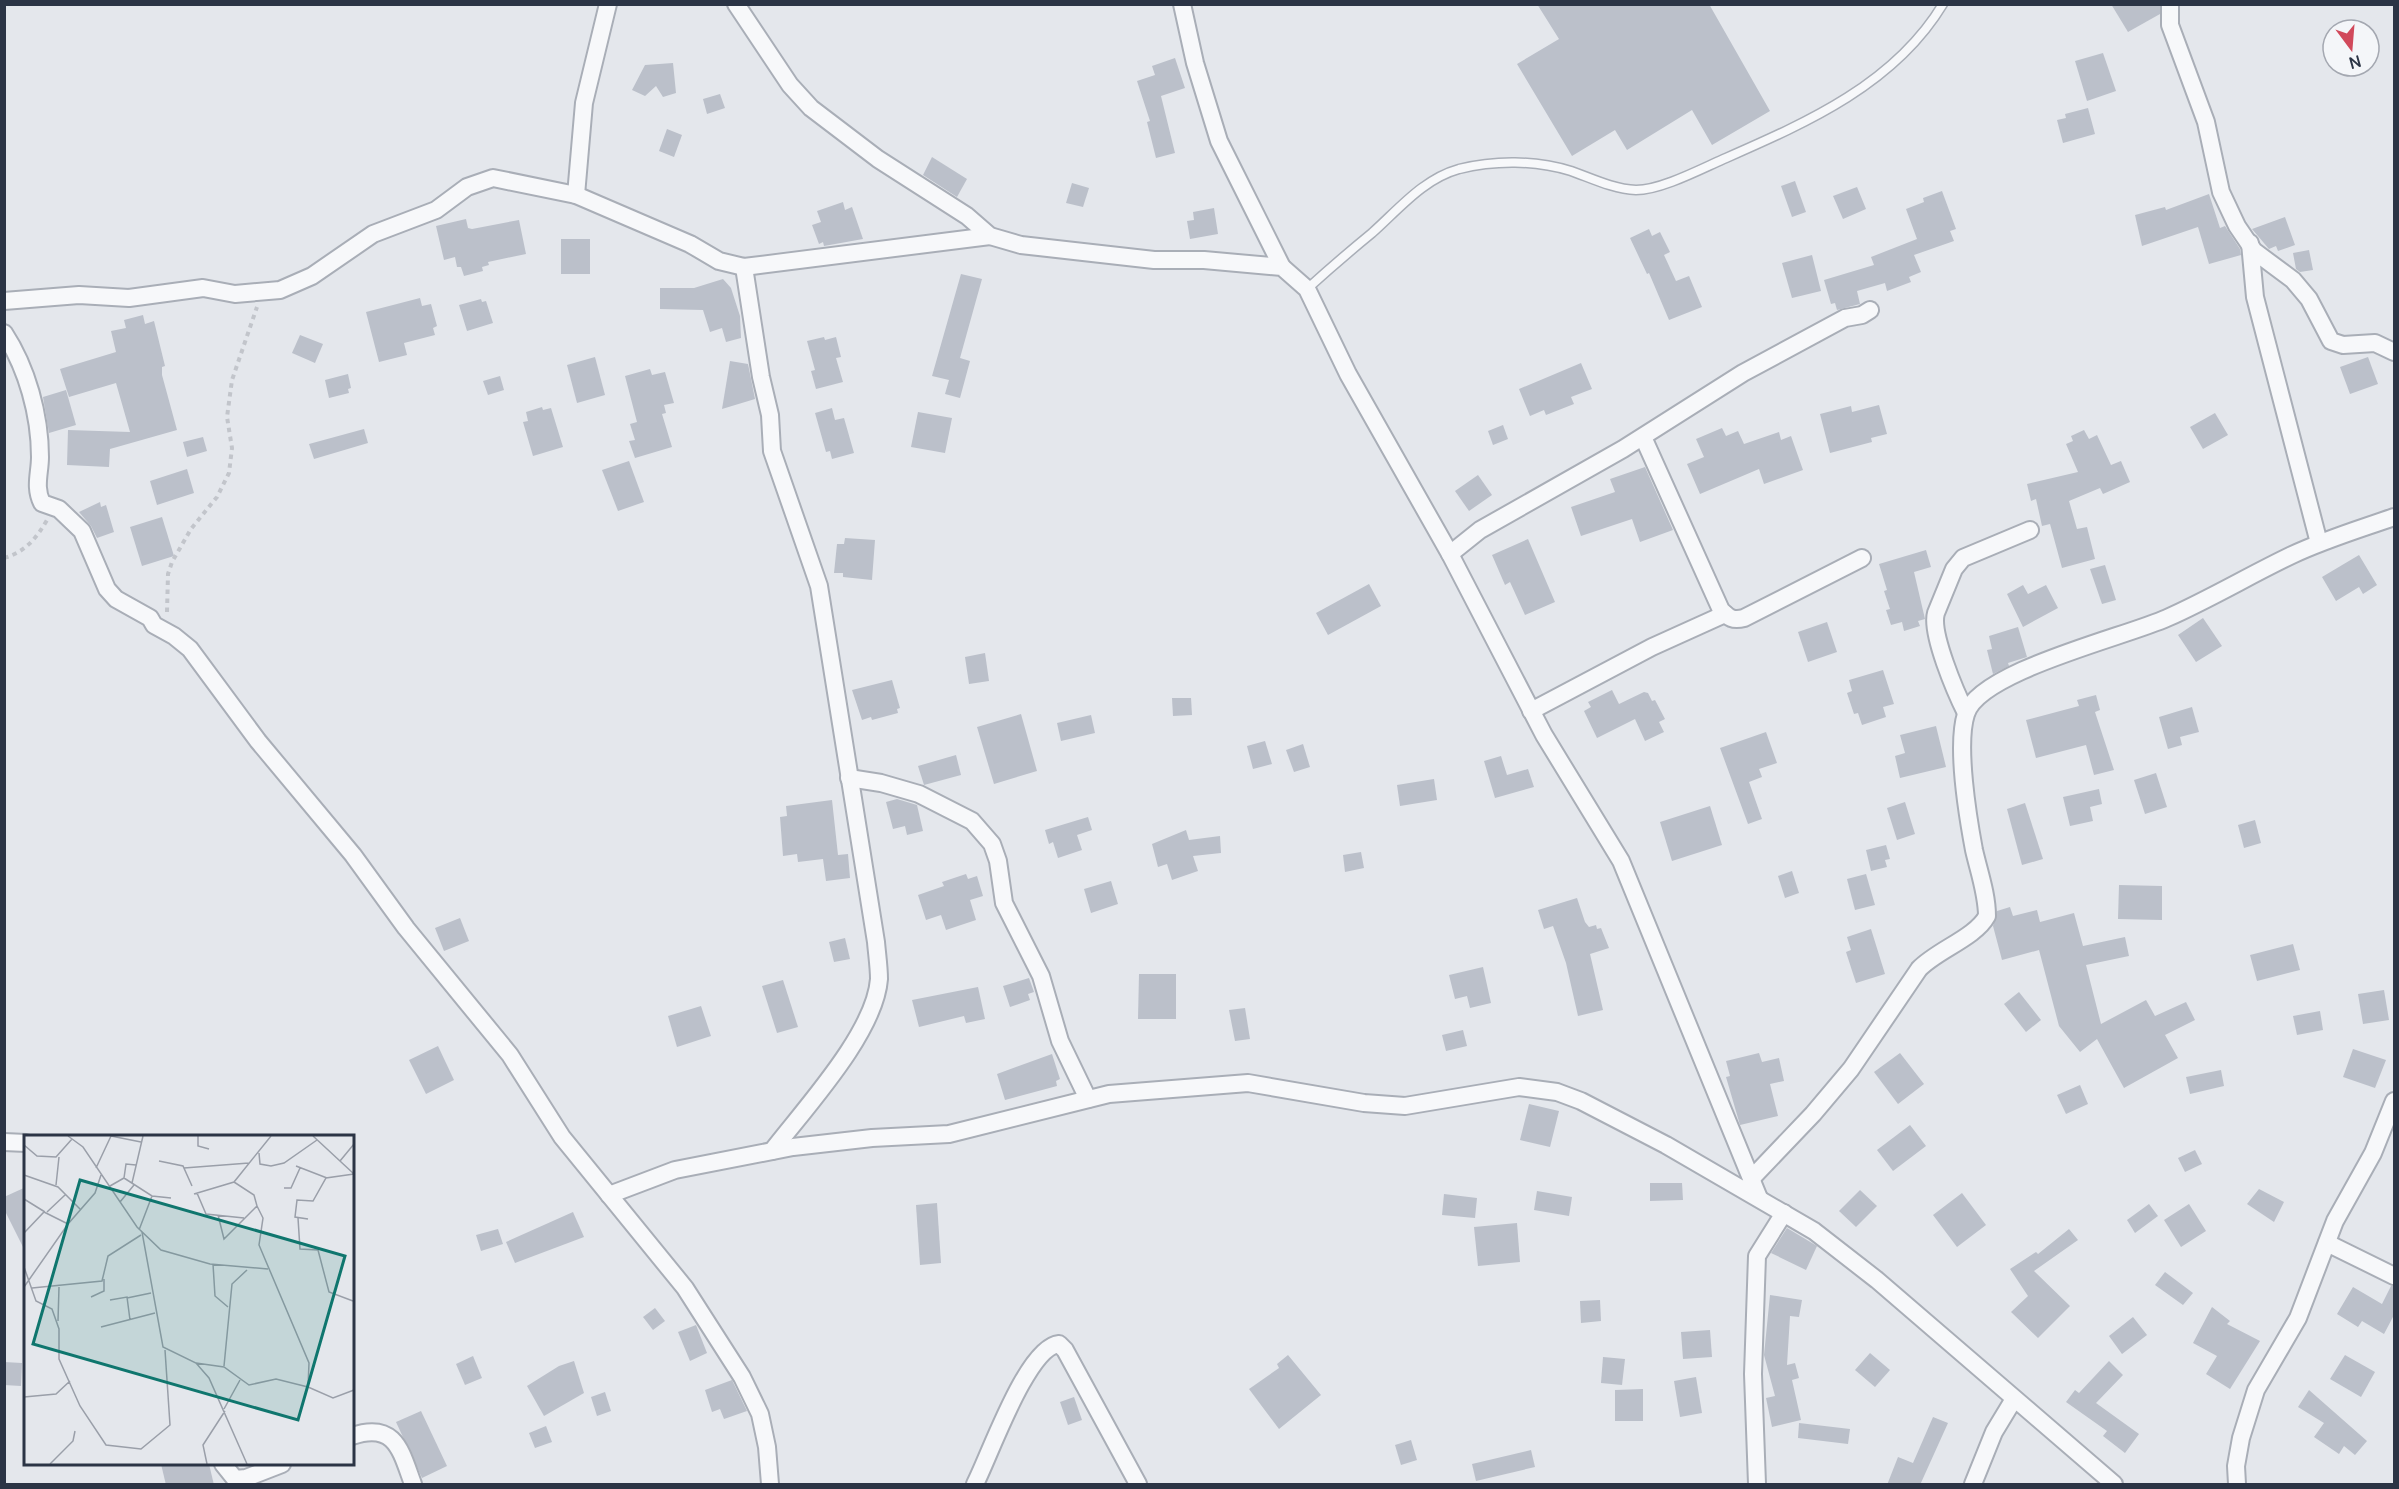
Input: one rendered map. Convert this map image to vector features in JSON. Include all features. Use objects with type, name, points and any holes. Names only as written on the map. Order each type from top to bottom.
[{"type":"street","points":[[576,195],[584,103],[608,4]]},
{"type":"street","points":[[736,4],[790,85],[812,108],[878,159],[967,216],[990,236]]},
{"type":"street","points":[[1182,4],[1195,63],[1219,141],[1282,267],[1307,289],[1348,374],[1450,554],[1532,711],[1621,861],[1759,1198]]},
{"type":"street","points":[[2170,4],[2170,25],[2206,122],[2221,192],[2237,226],[2254,250],[2293,280],[2309,299],[2331,341],[2343,345],[2374,343],[2394,352]]},
{"type":"street","points":[[4,301],[79,295],[129,298],[203,288],[235,294],[266,292],[312,276],[373,234],[436,210],[459,192],[493,178],[576,195],[690,244],[719,261],[744,267],[990,236],[1021,245],[1154,260],[1204,260],[1282,267]]},
{"type":"street","points":[[2250,243],[2255,297],[2319,543]]},
{"type":"street","points":[[744,267],[761,377],[770,415],[772,451],[819,586],[876,942],[879,980],[867,1019],[849,1048],[772,1151]]},
{"type":"street","points":[[1450,554],[1480,530],[1643,437],[1743,373],[1845,318],[1862,315],[1870,310]]},
{"type":"street","points":[[4,333],[18,355],[28,382],[40,459],[38,492],[42,503],[66,514],[82,531],[107,589],[116,599],[150,618],[154,625],[174,636],[190,649],[258,741],[353,855],[406,928],[510,1055],[562,1137],[685,1288],[742,1377],[760,1414],[767,1447],[770,1485]]},
{"type":"street","points":[[1643,437],[1725,614],[1736,620],[1744,618],[1862,558]]},
{"type":"street","points":[[1751,1179],[1813,1114],[1851,1069],[1919,969],[1931,957],[1976,929],[1987,916],[1968,810],[1962,736],[1966,713],[1976,697],[1998,683],[2062,654],[2166,619],[2319,543],[2394,517]]},
{"type":"street","points":[[1966,713],[1942,653],[1934,619],[1936,613],[1954,569],[1963,558],[2030,531]]},
{"type":"street","points":[[1532,711],[1652,647],[1725,614]]},
{"type":"street","points":[[849,778],[881,783],[919,794],[972,821],[992,844],[998,861],[1004,903],[1041,976],[1060,1041],[1088,1099]]},
{"type":"street","points":[[609,1195],[675,1170],[772,1151],[872,1138],[949,1134],[1109,1094],[1248,1083],[1364,1103],[1405,1106],[1519,1087],[1557,1092],[1592,1106],[1759,1198],[1814,1232],[1877,1280],[2114,1485]]},
{"type":"street","points":[[2237,1485],[2236,1466],[2247,1413],[2256,1390],[2298,1318],[2347,1197],[2373,1153],[2394,1101]]},
{"type":"street","points":[[4,1142],[24,1143]]},
{"type":"street","points":[[1757,1485],[1753,1374],[1757,1256],[1784,1213]]},
{"type":"street","points":[[2327,1243],[2394,1276]]},
{"type":"street","points":[[975,1485],[1010,1405],[1037,1357],[1050,1345],[1059,1344],[1065,1350],[1138,1485]]},
{"type":"street","points":[[1973,1485],[1994,1432],[2014,1399]]},
{"type":"street","points":[[354,1435],[369,1431],[394,1439],[400,1448],[413,1485]]},
{"type":"street","points":[[224,1465],[235,1479],[246,1478],[279,1465]]},
{"type":"lane","points":[[1307,289],[1421,188],[1458,169],[1504,163],[1547,164],[1625,189],[1645,189],[1697,171],[1800,126],[1850,96],[1905,52],[1929,27],[1943,4]]},
{"type":"path","points":[[174,636],[166,609],[168,574],[191,528],[206,512],[227,481],[232,448],[227,417],[232,380],[257,307],[266,292]]},
{"type":"path","points":[[4,558],[17,554],[37,538],[54,508]]},
{"type":"building","points":[[1537,4],[1709,4],[1770,111],[1712,145],[1692,110],[1627,150],[1615,130],[1572,156],[1517,64],[1559,39]]},
{"type":"building","points":[[2111,4],[2160,4],[2160,14],[2128,32]]},
{"type":"building","points":[[2103,53],[2116,91],[2087,101],[2075,61]]},
{"type":"building","points":[[1175,58],[1185,88],[1161,96],[1175,153],[1156,158],[1147,122],[1150,121],[1137,81],[1155,75],[1152,66]]},
{"type":"building","points":[[673,63],[676,93],[663,97],[656,86],[645,96],[632,90],[645,65]]},
{"type":"building","points":[[720,94],[725,108],[707,114],[703,99]]},
{"type":"building","points":[[2088,108],[2095,134],[2063,143],[2057,120],[2066,118],[2065,114]]},
{"type":"building","points":[[667,129],[682,135],[674,157],[659,151]]},
{"type":"building","points":[[932,157],[967,179],[957,197],[923,175]]},
{"type":"building","points":[[1795,181],[1806,212],[1792,217],[1781,186]]},
{"type":"building","points":[[1072,183],[1089,188],[1083,207],[1066,203]]},
{"type":"building","points":[[1857,187],[1866,209],[1843,219],[1833,196]]},
{"type":"building","points":[[1942,191],[1956,229],[1950,231],[1954,241],[1914,255],[1921,272],[1909,277],[1911,282],[1887,291],[1885,283],[1857,291],[1860,304],[1837,310],[1835,303],[1831,304],[1824,280],[1874,265],[1871,257],[1917,239],[1906,209],[1924,202],[1923,198]]},
{"type":"building","points":[[2209,194],[2220,228],[2225,226],[2240,249],[2241,255],[2209,264],[2198,227],[2142,246],[2135,215],[2165,207],[2166,210]]},
{"type":"building","points":[[843,202],[845,210],[852,207],[863,239],[824,246],[823,242],[819,244],[812,225],[821,222],[817,211]]},
{"type":"building","points":[[1214,208],[1218,234],[1190,239],[1187,221],[1194,220],[1193,212]]},
{"type":"building","points":[[2285,217],[2295,245],[2278,251],[2276,246],[2269,249],[2252,229]]},
{"type":"building","points":[[466,219],[468,228],[472,229],[519,220],[526,254],[488,262],[489,265],[482,267],[483,271],[464,276],[461,267],[457,267],[455,257],[444,260],[436,226]]},
{"type":"building","points":[[1649,229],[1652,236],[1660,232],[1670,252],[1664,255],[1676,281],[1689,276],[1702,307],[1669,320],[1649,273],[1647,274],[1630,238]]},
{"type":"building","points":[[561,239],[590,239],[590,274],[561,274]]},
{"type":"building","points":[[2309,250],[2313,270],[2300,272],[2296,269],[2293,253]]},
{"type":"building","points":[[1812,255],[1821,291],[1792,298],[1782,263]]},
{"type":"building","points":[[961,274],[982,279],[960,358],[970,361],[960,398],[945,394],[949,380],[932,376]]},
{"type":"building","points":[[723,279],[731,288],[740,316],[741,338],[726,342],[722,328],[710,332],[703,310],[660,309],[660,288],[694,288]]},
{"type":"building","points":[[420,298],[422,306],[431,304],[437,326],[433,328],[435,335],[404,343],[407,355],[379,362],[366,312]]},
{"type":"building","points":[[481,299],[482,302],[486,301],[493,323],[467,331],[459,305]]},
{"type":"building","points":[[143,315],[145,324],[154,321],[165,366],[162,367],[162,375],[177,430],[110,449],[109,467],[67,465],[68,430],[130,432],[116,383],[69,397],[60,369],[116,352],[111,331],[126,328],[124,320]]},
{"type":"building","points":[[300,335],[323,344],[315,363],[292,353]]},
{"type":"building","points":[[824,337],[825,340],[836,337],[841,357],[836,358],[843,382],[816,389],[811,371],[815,370],[807,341]]},
{"type":"building","points":[[595,357],[605,395],[577,403],[567,365]]},
{"type":"building","points":[[2368,357],[2378,384],[2350,394],[2340,367]]},
{"type":"building","points":[[730,361],[748,364],[755,399],[722,409]]},
{"type":"building","points":[[1581,363],[1592,389],[1571,397],[1574,404],[1546,415],[1544,410],[1530,416],[1519,389]]},
{"type":"building","points":[[650,369],[652,375],[665,372],[674,403],[664,405],[666,413],[662,414],[672,447],[635,458],[629,441],[635,440],[630,424],[637,422],[625,376]]},
{"type":"building","points":[[348,374],[351,388],[348,389],[349,393],[329,398],[325,380]]},
{"type":"building","points":[[500,376],[504,390],[488,395],[483,381]]},
{"type":"building","points":[[66,390],[76,425],[49,433],[43,397]]},
{"type":"building","points":[[1879,405],[1887,434],[1871,438],[1872,442],[1830,453],[1820,414],[1851,406],[1852,412]]},
{"type":"building","points":[[542,407],[543,410],[551,408],[563,447],[533,456],[523,422],[528,421],[526,412]]},
{"type":"building","points":[[832,408],[835,420],[844,418],[854,453],[832,459],[830,451],[826,452],[815,413]]},
{"type":"building","points":[[918,412],[952,418],[945,453],[911,447]]},
{"type":"building","points":[[2215,413],[2228,435],[2203,449],[2190,427]]},
{"type":"building","points":[[1503,425],[1508,439],[1493,445],[1488,431]]},
{"type":"building","points":[[1722,428],[1726,436],[1738,431],[1744,444],[1779,432],[1781,440],[1791,436],[1803,470],[1764,484],[1759,469],[1700,494],[1687,464],[1704,457],[1696,439]]},
{"type":"building","points":[[364,429],[368,443],[314,459],[309,444]]},
{"type":"building","points":[[2084,430],[2089,439],[2097,435],[2111,465],[2121,461],[2130,482],[2103,494],[2100,488],[2069,501],[2077,529],[2087,527],[2095,559],[2062,568],[2050,524],[2042,526],[2036,499],[2031,501],[2027,484],[2078,472],[2066,444],[2073,441],[2071,436]]},
{"type":"building","points":[[203,437],[207,451],[187,457],[183,442]]},
{"type":"building","points":[[629,461],[644,502],[618,511],[602,470]]},
{"type":"building","points":[[1645,467],[1673,530],[1640,542],[1632,519],[1581,536],[1571,507],[1615,492],[1610,479]]},
{"type":"building","points":[[187,469],[194,493],[157,505],[150,481]]},
{"type":"building","points":[[1478,475],[1492,495],[1469,511],[1455,491]]},
{"type":"building","points":[[100,502],[101,507],[106,505],[114,532],[97,538],[91,526],[79,512]]},
{"type":"building","points":[[162,517],[174,556],[142,566],[130,527]]},
{"type":"building","points":[[845,538],[875,540],[872,580],[843,577],[843,573],[834,573],[837,544],[844,544]]},
{"type":"building","points":[[1528,539],[1555,602],[1525,615],[1510,582],[1505,585],[1492,555]]},
{"type":"building","points":[[1926,550],[1931,567],[1914,572],[1925,619],[1918,621],[1920,626],[1904,631],[1902,622],[1891,625],[1886,610],[1890,609],[1884,591],[1887,590],[1879,564]]},
{"type":"building","points":[[2359,555],[2377,585],[2363,594],[2359,587],[2336,601],[2322,577]]},
{"type":"building","points":[[2105,565],[2116,600],[2102,604],[2090,569]]},
{"type":"building","points":[[1369,584],[1381,606],[1328,635],[1316,613]]},
{"type":"building","points":[[2023,585],[2028,594],[2046,585],[2058,608],[2023,627],[2007,594]]},
{"type":"building","points":[[2203,618],[2222,646],[2196,662],[2178,635]]},
{"type":"building","points":[[1827,622],[1837,652],[1808,662],[1798,632]]},
{"type":"building","points":[[2018,627],[2027,657],[2008,663],[2009,666],[1993,674],[1987,650],[1992,649],[1989,636]]},
{"type":"building","points":[[985,653],[989,681],[969,684],[965,657]]},
{"type":"building","points":[[1883,670],[1894,704],[1883,707],[1886,717],[1862,725],[1858,713],[1854,714],[1847,693],[1852,691],[1849,680]]},
{"type":"building","points":[[892,680],[900,708],[897,709],[898,713],[872,720],[871,717],[862,720],[852,690]]},
{"type":"building","points":[[1612,690],[1619,704],[1644,692],[1648,693],[1652,701],[1655,700],[1665,719],[1659,722],[1664,732],[1645,741],[1635,719],[1597,738],[1584,711],[1591,707],[1588,702]]},
{"type":"building","points":[[2096,695],[2100,710],[2095,712],[2114,770],[2094,775],[2086,745],[2036,758],[2026,720],[2079,706],[2077,700]]},
{"type":"building","points":[[1172,698],[1191,698],[1192,715],[1173,716]]},
{"type":"building","points":[[2192,707],[2199,732],[2180,737],[2182,745],[2168,749],[2159,717]]},
{"type":"building","points":[[1021,714],[1037,771],[994,784],[977,727]]},
{"type":"building","points":[[1091,715],[1095,733],[1061,741],[1057,723]]},
{"type":"building","points":[[1936,726],[1946,767],[1900,778],[1895,756],[1905,753],[1900,735]]},
{"type":"building","points":[[1766,732],[1777,763],[1759,769],[1762,777],[1749,782],[1762,819],[1748,824],[1720,748]]},
{"type":"building","points":[[1265,741],[1272,764],[1253,769],[1247,746]]},
{"type":"building","points":[[1303,744],[1310,767],[1294,772],[1286,750]]},
{"type":"building","points":[[956,755],[961,775],[924,785],[918,766]]},
{"type":"building","points":[[1501,756],[1507,775],[1528,769],[1534,787],[1495,798],[1484,761]]},
{"type":"building","points":[[2156,773],[2167,807],[2145,814],[2134,780]]},
{"type":"building","points":[[1434,779],[1437,800],[1400,806],[1397,785]]},
{"type":"building","points":[[2099,789],[2102,804],[2090,807],[2093,821],[2070,826],[2063,797]]},
{"type":"building","points":[[897,799],[917,805],[923,831],[907,835],[905,826],[893,829],[886,802]]},
{"type":"building","points":[[832,800],[838,855],[848,854],[850,878],[826,881],[823,859],[798,862],[797,854],[783,856],[780,817],[787,816],[786,806]]},
{"type":"building","points":[[1905,802],[1915,834],[1897,840],[1887,808]]},
{"type":"building","points":[[2025,803],[2043,859],[2022,865],[2007,809]]},
{"type":"building","points":[[1710,806],[1722,845],[1672,861],[1660,822]]},
{"type":"building","points":[[1088,817],[1092,830],[1077,835],[1082,850],[1058,858],[1053,842],[1049,844],[1045,830]]},
{"type":"building","points":[[2255,820],[2261,843],[2244,848],[2238,825]]},
{"type":"building","points":[[1186,830],[1189,840],[1220,836],[1221,853],[1193,856],[1198,871],[1172,880],[1167,864],[1158,867],[1152,844]]},
{"type":"building","points":[[1886,845],[1890,859],[1885,860],[1887,867],[1871,871],[1866,850]]},
{"type":"building","points":[[1361,852],[1364,868],[1345,872],[1343,855]]},
{"type":"building","points":[[1792,871],[1799,893],[1785,898],[1778,876]]},
{"type":"building","points":[[966,874],[968,879],[977,876],[983,896],[970,900],[976,920],[946,930],[941,915],[926,920],[918,895],[944,886],[942,882]]},
{"type":"building","points":[[1866,874],[1875,905],[1855,910],[1847,879]]},
{"type":"building","points":[[1111,881],[1118,904],[1091,913],[1084,889]]},
{"type":"building","points":[[2119,885],[2162,886],[2162,920],[2118,919]]},
{"type":"building","points":[[1577,898],[1585,922],[1589,927],[1596,925],[1597,929],[1601,928],[1609,948],[1590,954],[1603,1010],[1578,1016],[1566,963],[1553,926],[1544,929],[1538,910]]},
{"type":"building","points":[[2010,907],[2013,916],[2037,910],[2040,922],[2074,913],[2083,946],[2125,937],[2129,956],[2086,965],[2101,1024],[2146,1000],[2155,1016],[2186,1002],[2195,1020],[2165,1035],[2178,1058],[2124,1088],[2097,1039],[2080,1052],[2059,1026],[2039,950],[2002,960],[1993,926],[1997,911]]},
{"type":"building","points":[[460,918],[469,941],[444,951],[435,928]]},
{"type":"building","points":[[1871,929],[1885,974],[1856,983],[1846,952],[1851,950],[1847,937]]},
{"type":"building","points":[[845,938],[850,959],[834,962],[829,942]]},
{"type":"building","points":[[2293,944],[2300,970],[2257,981],[2250,955]]},
{"type":"building","points":[[1483,967],[1491,1003],[1470,1008],[1467,996],[1455,999],[1449,975]]},
{"type":"building","points":[[1139,974],[1176,974],[1176,1019],[1138,1019]]},
{"type":"building","points":[[1029,978],[1034,992],[1028,994],[1030,1000],[1010,1007],[1003,986]]},
{"type":"building","points":[[783,980],[798,1027],[777,1033],[762,986]]},
{"type":"building","points":[[978,987],[985,1019],[966,1023],[964,1016],[919,1027],[912,1000]]},
{"type":"building","points":[[2384,990],[2389,1020],[2363,1024],[2358,994]]},
{"type":"building","points":[[2019,992],[2041,1020],[2026,1032],[2004,1004]]},
{"type":"building","points":[[701,1006],[711,1036],[677,1047],[668,1016]]},
{"type":"building","points":[[1245,1008],[1250,1039],[1235,1041],[1229,1010]]},
{"type":"building","points":[[2320,1011],[2323,1030],[2297,1035],[2293,1016]]},
{"type":"building","points":[[1463,1030],[1467,1046],[1446,1051],[1442,1035]]},
{"type":"building","points":[[438,1046],[454,1080],[426,1094],[409,1060]]},
{"type":"building","points":[[2353,1049],[2386,1060],[2375,1088],[2343,1077]]},
{"type":"building","points":[[1759,1053],[1762,1062],[1779,1058],[1784,1081],[1770,1084],[1778,1116],[1740,1125],[1726,1077],[1730,1076],[1726,1061]]},
{"type":"building","points":[[1900,1053],[1924,1084],[1898,1104],[1874,1072]]},
{"type":"building","points":[[1052,1054],[1060,1079],[1056,1081],[1057,1086],[1005,1100],[997,1074]]},
{"type":"building","points":[[2221,1070],[2224,1086],[2190,1094],[2186,1077]]},
{"type":"building","points":[[2080,1085],[2088,1104],[2066,1114],[2057,1095]]},
{"type":"building","points":[[1529,1104],[1559,1111],[1550,1147],[1520,1140]]},
{"type":"building","points":[[1910,1125],[1926,1146],[1893,1171],[1877,1150]]},
{"type":"building","points":[[2195,1150],[2202,1164],[2185,1172],[2178,1158]]},
{"type":"building","points":[[1650,1183],[1682,1183],[1683,1200],[1650,1201]]},
{"type":"building","points":[[24,1188],[24,1249],[4,1209],[4,1197]]},
{"type":"building","points":[[2259,1189],[2284,1202],[2274,1222],[2247,1204]]},
{"type":"building","points":[[1860,1190],[1877,1206],[1856,1227],[1839,1211]]},
{"type":"building","points":[[1537,1191],[1572,1197],[1569,1216],[1534,1210]]},
{"type":"building","points":[[1962,1193],[1986,1225],[1957,1247],[1933,1215]]},
{"type":"building","points":[[1444,1194],[1477,1198],[1475,1218],[1442,1215]]},
{"type":"building","points":[[937,1203],[941,1263],[920,1265],[916,1205]]},
{"type":"building","points":[[2149,1204],[2158,1216],[2135,1233],[2127,1220]]},
{"type":"building","points":[[2189,1204],[2206,1231],[2181,1247],[2164,1220]]},
{"type":"building","points":[[573,1212],[584,1237],[515,1263],[506,1242]]},
{"type":"building","points":[[1517,1223],[1520,1262],[1478,1266],[1474,1227]]},
{"type":"building","points":[[1787,1228],[1817,1246],[1806,1270],[1771,1253]]},
{"type":"building","points":[[498,1229],[503,1244],[481,1251],[476,1235]]},
{"type":"building","points":[[2069,1229],[2078,1240],[2034,1271],[2070,1306],[2038,1338],[2011,1312],[2028,1296],[2010,1269],[2036,1252],[2038,1254]]},
{"type":"building","points":[[2165,1272],[2193,1293],[2183,1305],[2155,1285]]},
{"type":"building","points":[[2391,1286],[2394,1286],[2394,1315],[2384,1334],[2362,1321],[2358,1327],[2337,1314],[2353,1287],[2382,1304]]},
{"type":"building","points":[[1770,1295],[1802,1300],[1799,1317],[1790,1316],[1787,1365],[1795,1363],[1799,1378],[1792,1380],[1801,1420],[1772,1427],[1766,1398],[1775,1396],[1764,1355]]},
{"type":"building","points":[[1600,1300],[1601,1321],[1581,1323],[1580,1301]]},
{"type":"building","points":[[2212,1307],[2230,1321],[2227,1324],[2260,1341],[2230,1389],[2206,1374],[2217,1356],[2193,1343]]},
{"type":"building","points":[[655,1308],[665,1321],[653,1330],[643,1317]]},
{"type":"building","points":[[2133,1317],[2147,1335],[2122,1354],[2109,1336]]},
{"type":"building","points":[[696,1325],[707,1353],[690,1361],[678,1332]]},
{"type":"building","points":[[1710,1330],[1712,1357],[1683,1359],[1681,1332]]},
{"type":"building","points":[[1870,1353],[1890,1370],[1875,1387],[1855,1370]]},
{"type":"building","points":[[1288,1355],[1321,1395],[1279,1429],[1249,1389],[1279,1368],[1277,1364]]},
{"type":"building","points":[[2345,1355],[2375,1372],[2361,1397],[2330,1379]]},
{"type":"building","points":[[473,1356],[482,1378],[465,1385],[456,1364]]},
{"type":"building","points":[[1603,1357],[1625,1359],[1622,1385],[1601,1383]]},
{"type":"building","points":[[574,1361],[584,1393],[544,1416],[527,1386],[559,1366]]},
{"type":"building","points":[[2109,1361],[2123,1375],[2096,1403],[2139,1434],[2125,1453],[2103,1436],[2107,1431],[2066,1402],[2075,1390],[2079,1393]]},
{"type":"building","points":[[4,1362],[22,1363],[21,1386],[4,1385]]},
{"type":"building","points":[[1696,1377],[1702,1413],[1680,1417],[1674,1381]]},
{"type":"building","points":[[732,1380],[747,1411],[724,1419],[720,1409],[712,1412],[705,1390]]},
{"type":"building","points":[[1643,1389],[1643,1421],[1615,1421],[1615,1390]]},
{"type":"building","points":[[2309,1390],[2367,1441],[2355,1455],[2344,1446],[2339,1454],[2314,1437],[2324,1423],[2298,1407]]},
{"type":"building","points":[[605,1392],[611,1411],[597,1416],[591,1397]]},
{"type":"building","points":[[1074,1397],[1082,1420],[1068,1425],[1060,1402]]},
{"type":"building","points":[[421,1411],[447,1466],[422,1478],[396,1422]]},
{"type":"building","points":[[1933,1417],[1948,1423],[1920,1485],[1887,1485],[1898,1457],[1913,1463]]},
{"type":"building","points":[[1799,1423],[1850,1429],[1848,1444],[1798,1438]]},
{"type":"building","points":[[546,1426],[552,1442],[535,1448],[529,1433]]},
{"type":"building","points":[[1411,1440],[1417,1460],[1401,1465],[1395,1445]]},
{"type":"building","points":[[1531,1450],[1535,1467],[1476,1481],[1472,1464]]},
{"type":"building","points":[[161,1465],[209,1465],[214,1485],[166,1485]]}]
